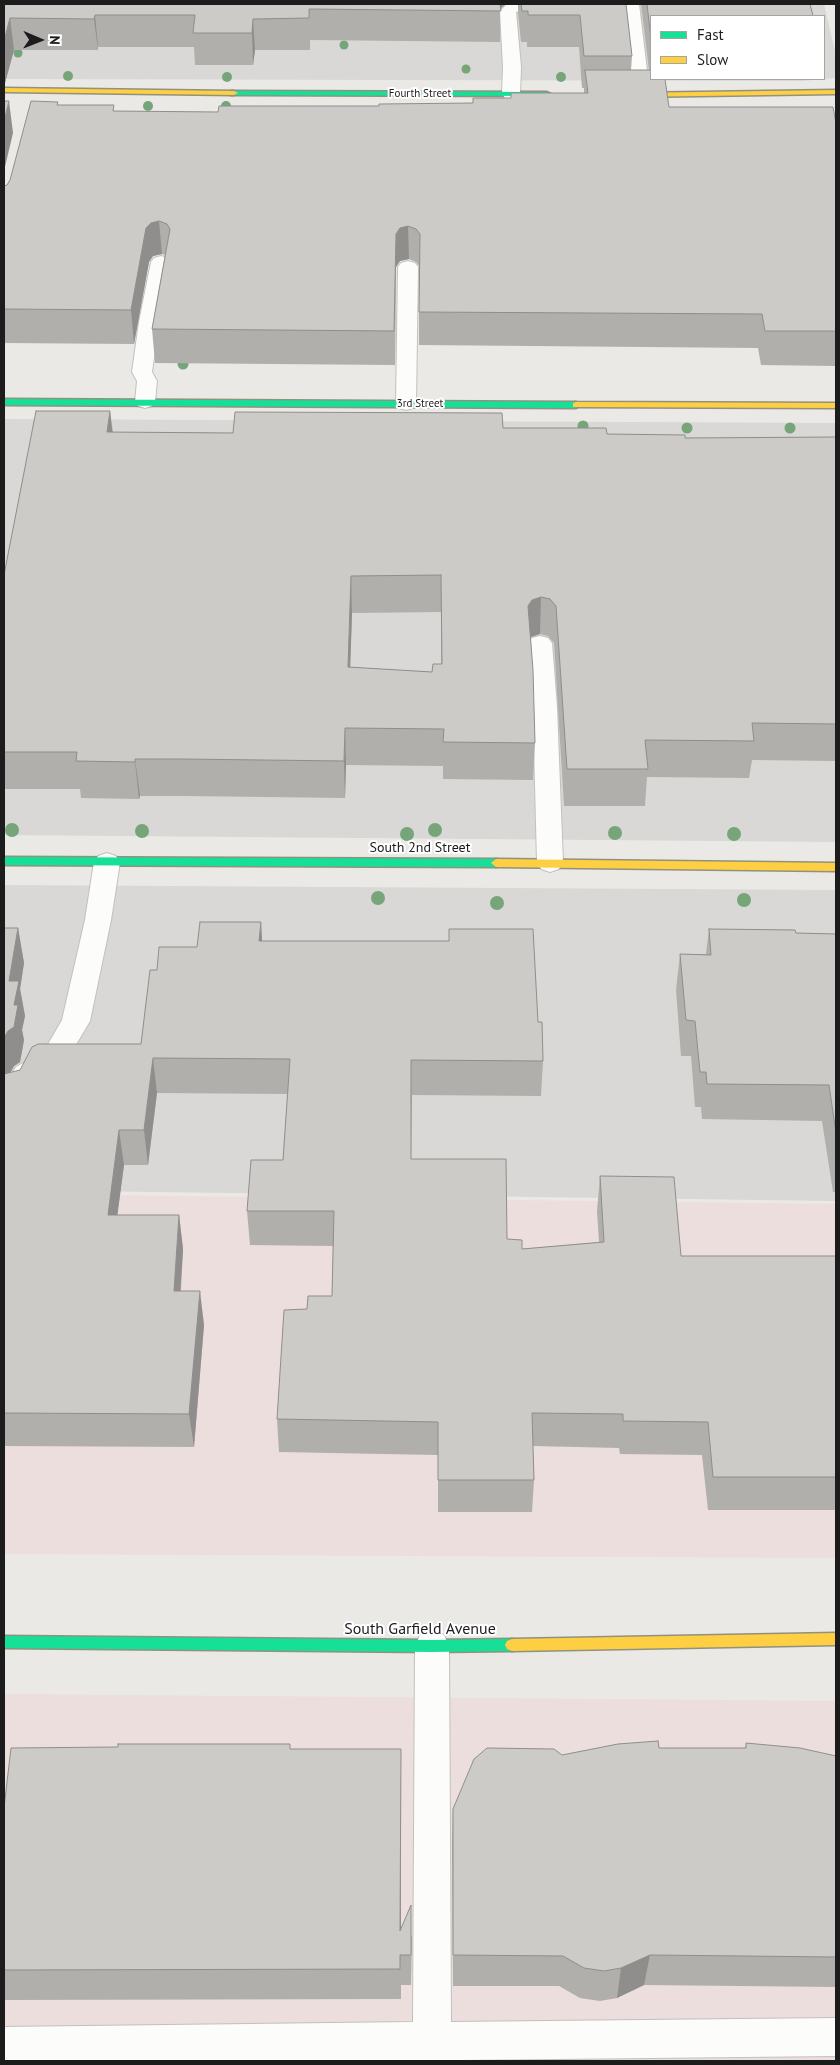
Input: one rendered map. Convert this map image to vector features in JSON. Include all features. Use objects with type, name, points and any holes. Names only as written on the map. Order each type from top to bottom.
[{"type":"street","name":"Fourth Street","points":[[4,90],[558,94]]},
{"type":"street","points":[[623,94],[836,92]]},
{"type":"street","name":"3rd Street","points":[[4,402],[836,406]]},
{"type":"street","name":"South 2nd Street","points":[[4,861],[550,863],[836,867]]},
{"type":"street","name":"South Garfield Avenue","points":[[4,1642],[432,1646],[836,1639]]},
{"type":"lane","points":[[511,94],[512,67],[508,11],[513,7],[528,4]]},
{"type":"lane","points":[[631,4],[641,95]]},
{"type":"lane","points":[[30,108],[34,90]]},
{"type":"lane","points":[[145,402],[147,381],[142,372],[149,322],[162,262]]},
{"type":"lane","points":[[406,404],[408,267]]},
{"type":"lane","points":[[540,642],[545,706],[550,863]]},
{"type":"lane","points":[[4,1098],[15,1097],[26,1074],[54,1058],[76,1021],[96,929],[107,862]]},
{"type":"lane","points":[[432,1646],[432,2041]]},
{"type":"lane","points":[[4,2046],[836,2036]]},
{"type":"shaded area","points":[[4,4],[824,4],[836,55],[836,78],[825,79],[825,15],[650,15],[650,80],[813,80],[802,81],[4,79]]},
{"type":"shaded area","points":[[4,419],[836,423],[836,842],[4,835]]},
{"type":"shaded area","points":[[4,885],[836,890],[836,1201],[4,1190]]},
{"type":"shaded area","points":[[4,1194],[836,1204],[836,1558],[4,1554]]},
{"type":"shaded area","points":[[4,1694],[836,1701],[836,2061],[4,2061]]},
{"type":"building","points":[[4,4],[500,4],[501,11],[309,9],[309,18],[253,19],[252,33],[193,33],[195,15],[95,15],[94,19],[10,18],[4,41]]},
{"type":"building","points":[[521,4],[626,4],[632,56],[584,56],[580,15],[528,15],[528,11],[522,11]]},
{"type":"building","points":[[647,4],[810,4],[813,15],[650,15],[650,30]]},
{"type":"building","points":[[585,70],[650,70],[650,80],[665,80],[669,107],[833,107],[836,123],[836,331],[765,331],[762,314],[419,312],[420,234],[416,229],[408,226],[400,228],[396,234],[394,331],[152,329],[170,229],[167,224],[159,221],[151,223],[146,228],[131,310],[4,309],[4,186],[10,180],[31,101],[58,102],[57,105],[114,105],[113,111],[218,112],[219,106],[379,106],[379,104],[473,103],[473,98],[511,98],[511,93],[588,93]]},
{"type":"building","points":[[4,101],[9,101],[4,121]]},
{"type":"building","points":[[36,411],[110,411],[107,432],[233,433],[235,412],[502,413],[503,428],[606,428],[607,434],[685,435],[685,438],[836,437],[836,724],[752,723],[754,741],[645,740],[648,769],[567,769],[556,606],[550,599],[541,597],[532,600],[528,606],[533,670],[535,743],[443,742],[444,729],[345,728],[344,761],[135,759],[135,762],[76,761],[77,752],[4,752],[4,575]],"holes":[[[441,575],[442,664],[433,664],[432,672],[348,667],[351,576]]]},
{"type":"building","points":[[200,922],[261,922],[259,941],[449,941],[449,929],[533,929],[538,1022],[542,1022],[543,1061],[411,1060],[411,1159],[506,1159],[507,1239],[522,1240],[522,1249],[604,1242],[600,1176],[674,1177],[681,1256],[836,1256],[836,1477],[713,1477],[708,1422],[623,1421],[623,1414],[532,1413],[534,1480],[438,1480],[438,1422],[277,1419],[284,1310],[307,1309],[308,1296],[332,1296],[334,1211],[247,1211],[251,1160],[283,1160],[290,1059],[153,1058],[144,1130],[119,1130],[108,1215],[179,1215],[174,1291],[200,1291],[189,1414],[4,1413],[4,1074],[20,1070],[32,1047],[38,1044],[141,1044],[150,970],[157,970],[159,947],[197,947]]},
{"type":"building","points":[[4,928],[18,928],[9,981],[19,981],[14,1005],[18,1005],[14,1027],[8,1031],[4,1038]]},
{"type":"building","points":[[709,929],[795,930],[796,933],[836,934],[836,1133],[829,1085],[707,1084],[706,1072],[700,1072],[695,1021],[686,1020],[680,954],[711,955]]},
{"type":"building","points":[[658,1741],[659,1748],[746,1748],[746,1743],[800,1748],[836,1756],[836,1957],[650,1955],[621,1968],[604,1971],[584,1968],[563,1956],[453,1955],[453,1809],[474,1759],[487,1748],[554,1749],[562,1755],[618,1744]]},
{"type":"building","points":[[118,1744],[290,1744],[290,1749],[401,1749],[400,1931],[411,1905],[411,1955],[400,1955],[400,1969],[4,1970],[4,1808],[11,1748],[118,1747]]},
{"type":"traffic: fast","points":[[234,93],[547,94]]},
{"type":"traffic: fast","points":[[4,402],[576,405]]},
{"type":"traffic: fast","points":[[4,861],[496,863]]},
{"type":"traffic: fast","points":[[4,1642],[512,1645]]},
{"type":"traffic: slow","points":[[4,90],[234,93]]},
{"type":"traffic: slow","points":[[630,95],[836,92]]},
{"type":"traffic: slow","points":[[576,405],[836,406]]},
{"type":"traffic: slow","points":[[496,863],[836,867]]},
{"type":"traffic: slow","points":[[512,1645],[836,1639]]}]
